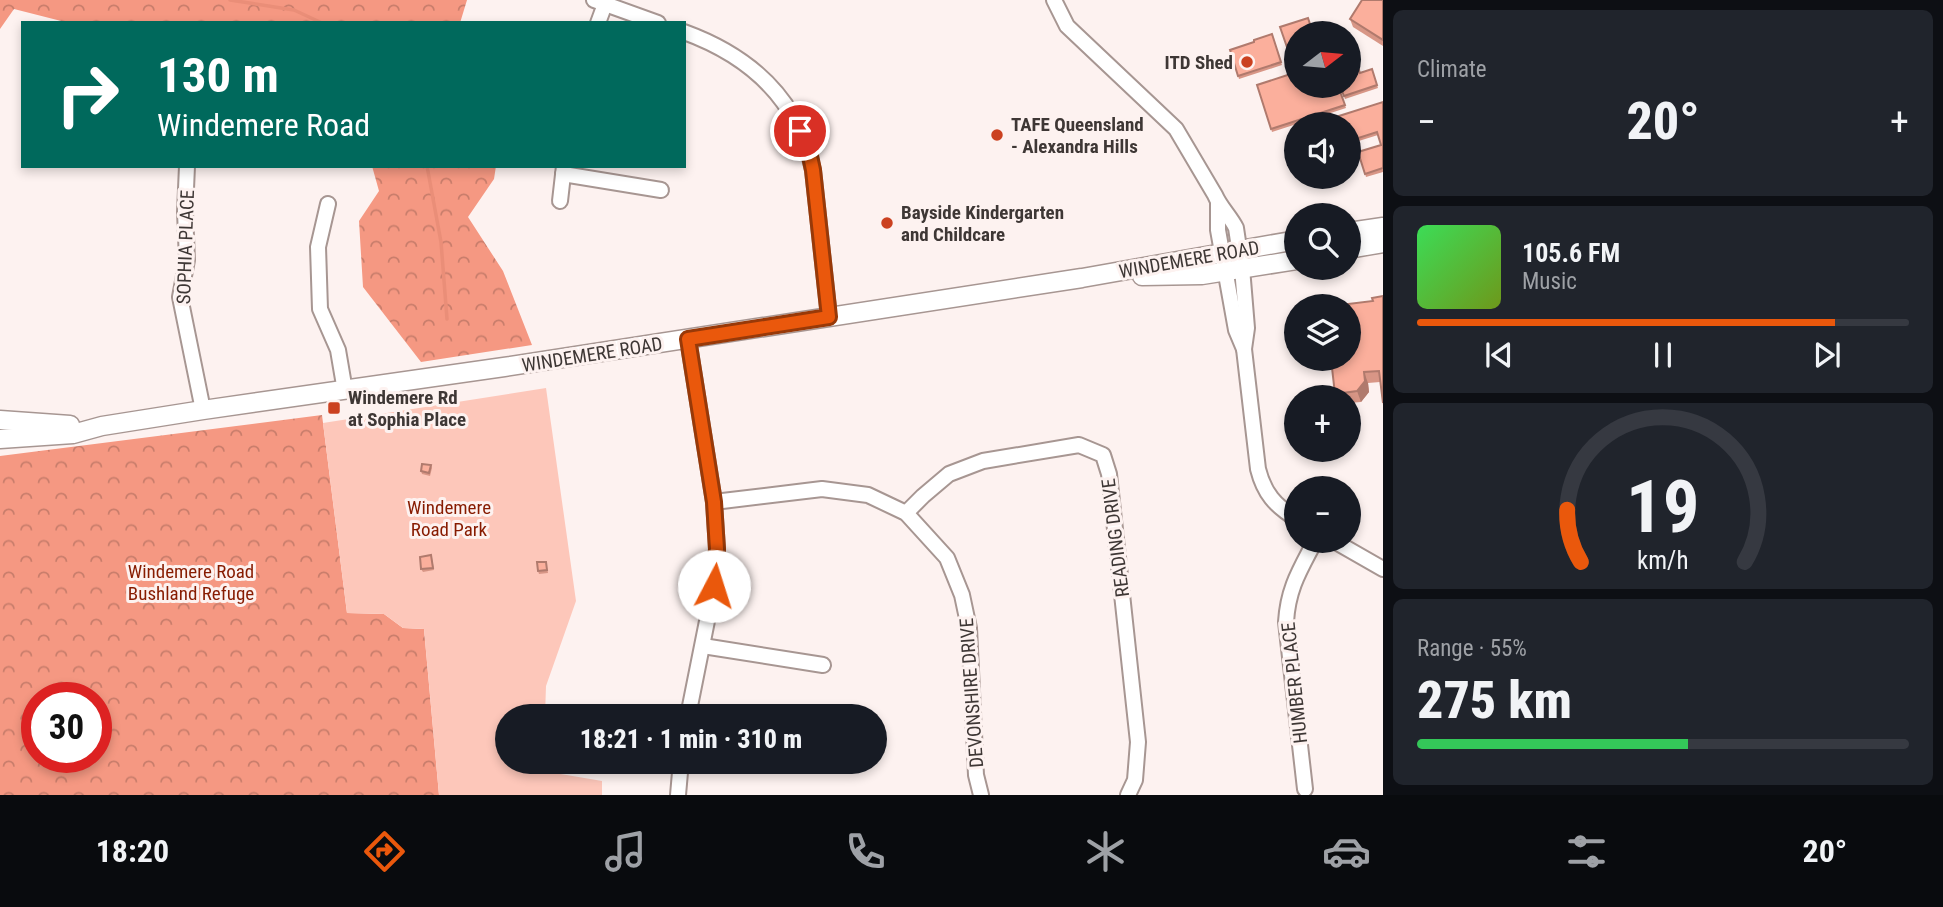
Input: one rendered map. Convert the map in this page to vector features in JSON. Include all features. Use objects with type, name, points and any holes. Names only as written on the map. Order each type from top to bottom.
[{"type":"main road","points":[[1361,232],[1383,232]]},
{"type":"main road","points":[[1361,243],[1383,232]]},
{"type":"main road","name":"WINDEMERE ROAD","points":[[0,439],[73,434],[102,426],[203,410],[345,391],[1082,278],[1284,242]]},
{"type":"main road","name":"WINDEMERE ROAD","points":[[1082,278],[1202,275],[1284,262]]},
{"type":"main road","name":"WINDEMERE ROAD","points":[[0,420],[102,426]]},
{"type":"street","points":[[1041,0],[1053,0],[1068,26],[1176,129],[1236,228],[1231,251],[1236,330],[1244,349],[1258,468],[1261,479],[1278,507],[1284,511]]},
{"type":"street","points":[[598,21],[600,2],[652,21]]},
{"type":"street","points":[[686,33],[721,47],[751,66],[775,90],[795,120],[813,170],[829,317]]},
{"type":"street","name":"SOPHIA PLACE","points":[[187,168],[187,260],[180,297],[203,410]]},
{"type":"street","points":[[560,201],[564,170],[661,190]]},
{"type":"street","points":[[328,204],[318,247],[320,309],[338,351],[345,391]]},
{"type":"street","points":[[688,339],[714,502],[717,549],[714,586],[691,704]]},
{"type":"street","name":"READING DRIVE","points":[[906,513],[948,474],[984,461],[1079,445],[1103,455],[1109,474],[1138,742],[1135,780],[1128,795]]},
{"type":"street","name":"DEVONSHIRE DRIVE","points":[[714,502],[822,489],[868,495],[906,513],[947,558],[962,595],[969,628],[976,775],[981,795]]},
{"type":"street","name":"HUMBER PLACE","points":[[1305,789],[1286,622],[1287,602],[1293,583],[1309,553]]},
{"type":"street","points":[[1355,553],[1383,569]]},
{"type":"street","points":[[703,646],[823,665]]},
{"type":"street","points":[[678,795],[680,774]]},
{"type":"green space","points":[[0,0],[467,0],[461,21],[61,21],[14,9],[0,29]]},
{"type":"green space","points":[[373,168],[496,168],[494,179],[468,217],[503,271],[532,345],[421,362],[363,287],[359,221],[379,191]]},
{"type":"green space","name":"Windemere Road Park","points":[[546,388],[576,601],[546,686],[545,704],[495,704],[495,774],[561,774],[602,781],[602,795],[439,795],[424,629],[403,628],[384,614],[347,613],[323,423]]},
{"type":"green space","name":"Windemere Road Bushland Refuge","points":[[322,415],[347,613],[384,614],[403,628],[424,629],[439,795],[0,795],[0,456]]},
{"type":"building","points":[[1362,0],[1383,0],[1383,40],[1362,27],[1362,21],[1350,19]]},
{"type":"building","points":[[1272,34],[1281,62],[1238,76],[1230,50]]},
{"type":"building","points":[[1372,69],[1377,85],[1362,90],[1362,72]]},
{"type":"building","points":[[1284,76],[1284,98],[1342,98],[1345,105],[1323,112],[1284,112],[1284,125],[1271,129],[1257,85]]},
{"type":"building","points":[[1383,102],[1383,168],[1365,174],[1361,151],[1381,145],[1377,132],[1361,137],[1361,112],[1352,112]]},
{"type":"building","points":[[1383,296],[1383,403],[1379,371],[1364,372],[1365,381],[1361,386],[1334,385],[1332,371],[1361,371],[1361,302],[1373,301],[1372,298]]},
{"type":"building","points":[[422,464],[431,465],[429,473],[421,471]]},
{"type":"building","points":[[431,555],[433,568],[421,569],[420,557]]},
{"type":"building","points":[[537,562],[546,562],[547,570],[538,571]]},
{"type":"waterway","points":[[230,0],[294,10],[318,21]]},
{"type":"waterway","points":[[427,168],[441,242],[447,319]]},
{"type":"place","name":"ITD Shed","points":[[1247,62]]},
{"type":"place","name":"TAFE Queensland - Alexandra Hills","points":[[997,135]]},
{"type":"place","name":"Bayside Kindergarten and Childcare","points":[[887,223]]},
{"type":"place","name":"Windemere Rd at Sophia Place","points":[[334,408]]},
{"type":"route","points":[[714,586],[717,549],[714,502],[688,339],[829,317],[813,170],[800,131]]}]
